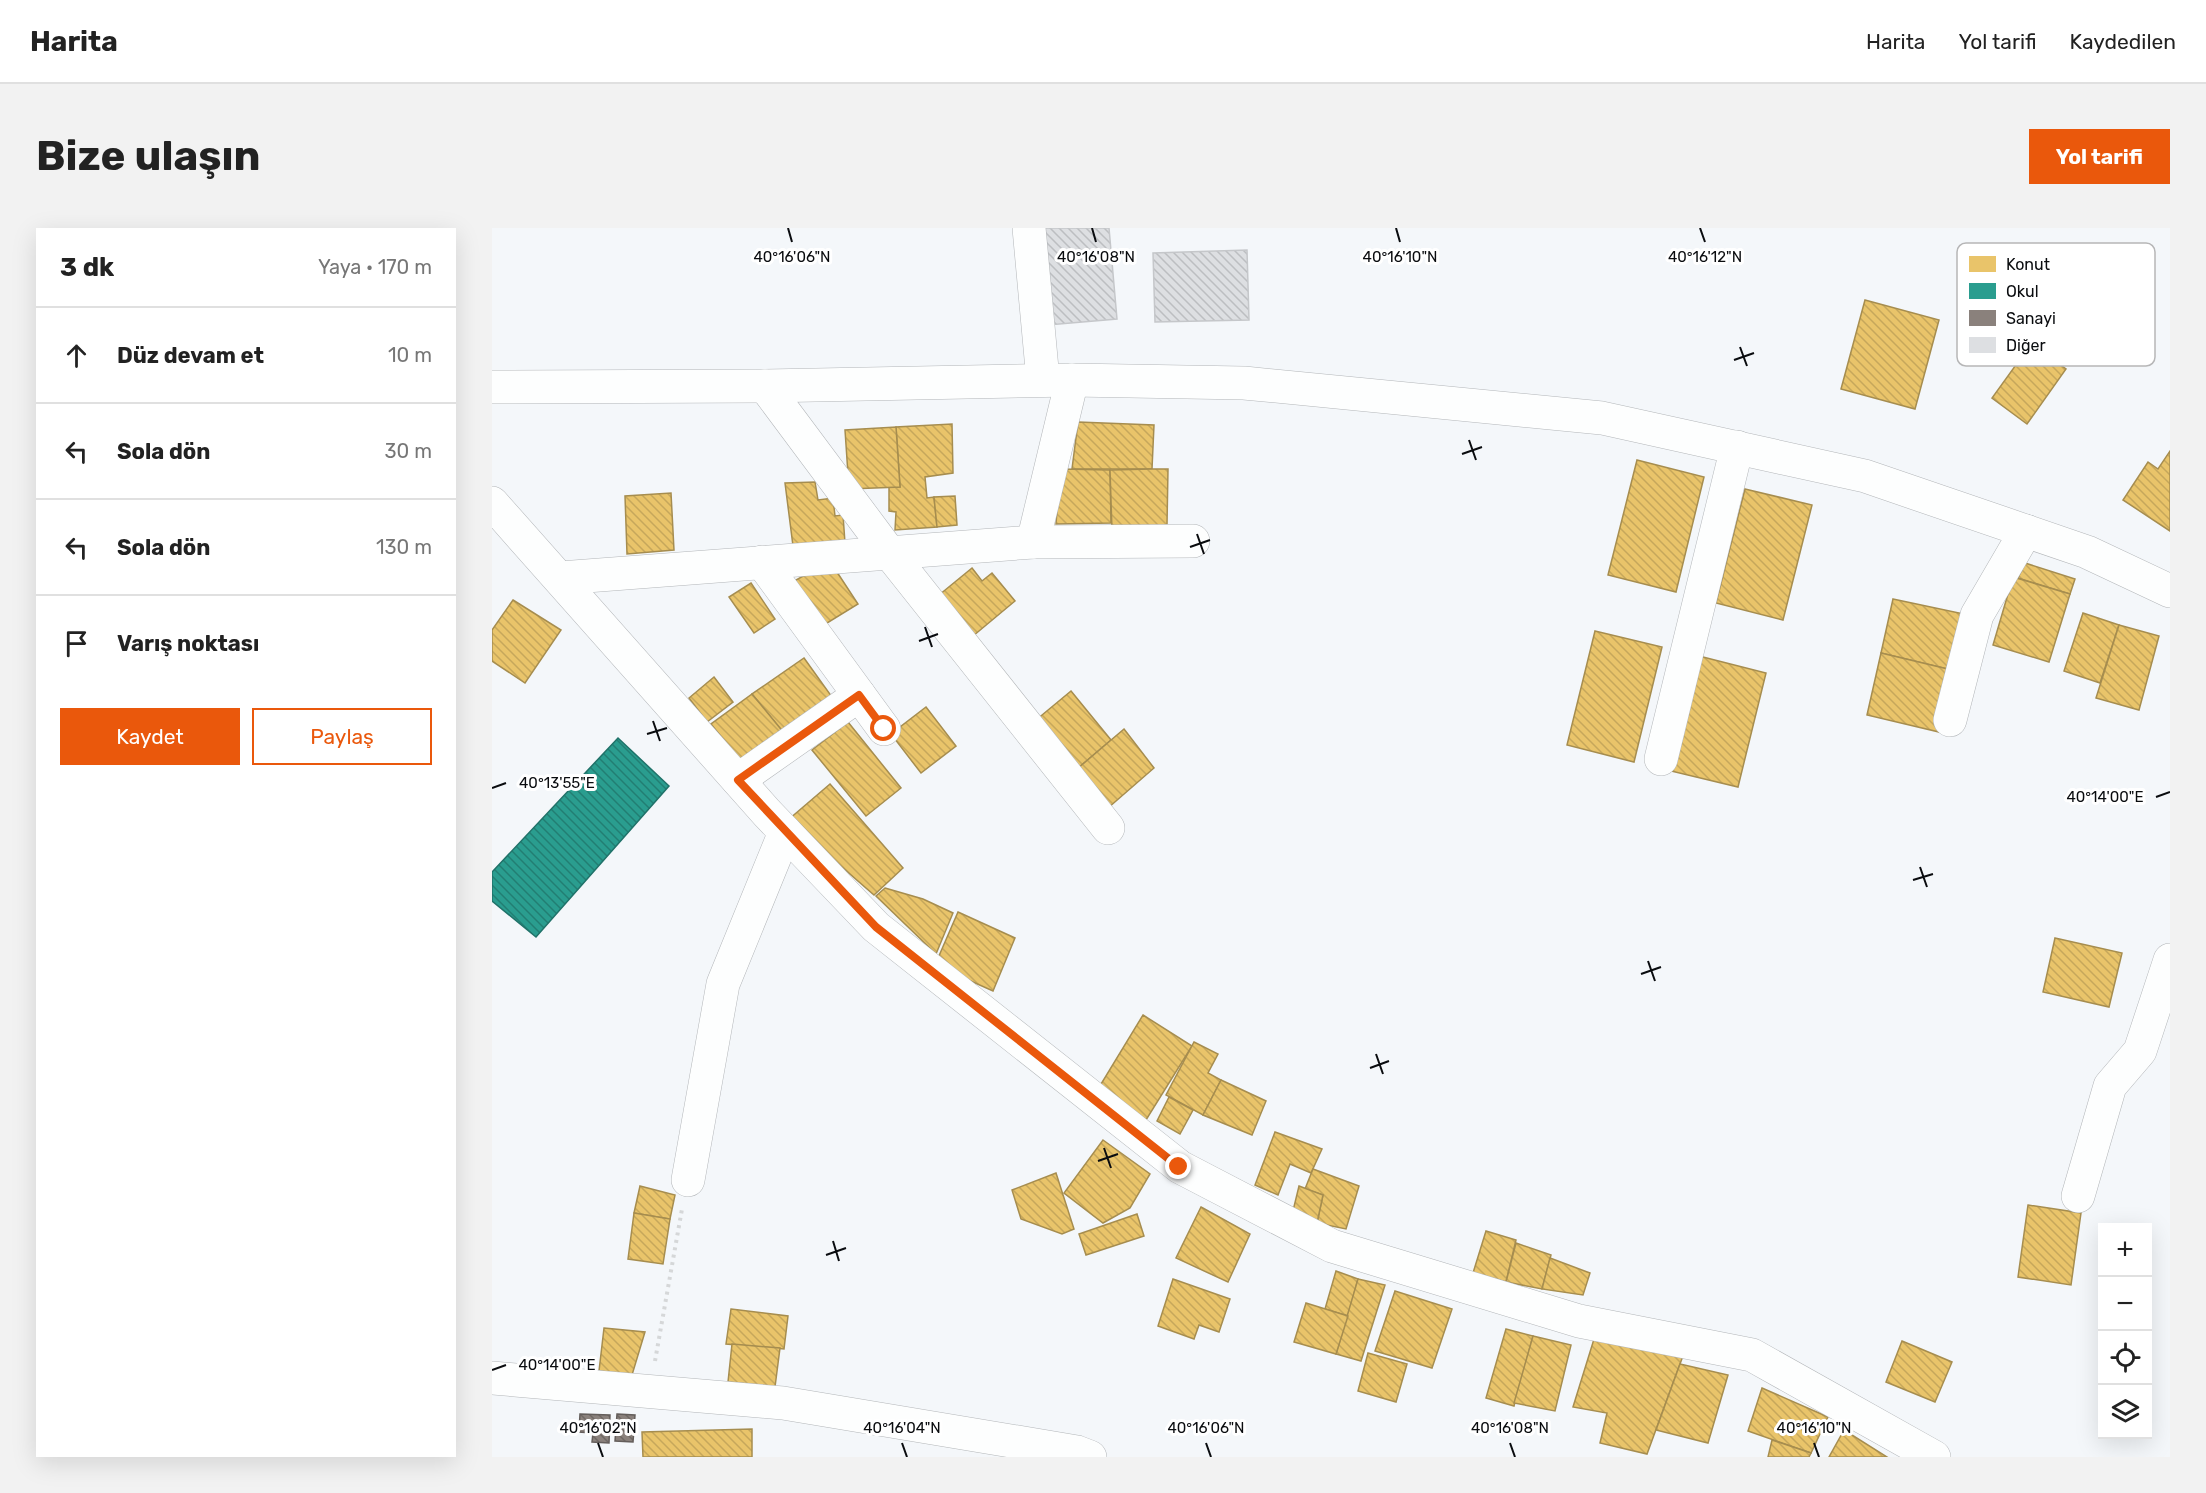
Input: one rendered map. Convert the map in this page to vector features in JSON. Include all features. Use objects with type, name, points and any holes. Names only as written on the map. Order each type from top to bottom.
[{"type":"street","points":[[1029,228],[1058,380],[1033,542]]},
{"type":"street","points":[[492,387],[765,387],[1058,380],[1244,383],[1602,418],[1865,476],[2087,552],[2170,591]]},
{"type":"street","points":[[765,387],[888,551],[1108,828]]},
{"type":"street","points":[[1661,759],[1737,447]]},
{"type":"street","points":[[492,503],[785,832],[876,927],[1179,1167],[1332,1246],[1579,1321],[1752,1355],[1922,1448],[1934,1457]]},
{"type":"street","points":[[1950,720],[1977,615],[2026,531]]},
{"type":"street","points":[[561,578],[888,551],[1033,542],[1193,541]]},
{"type":"street","points":[[762,562],[884,729]]},
{"type":"street","points":[[738,780],[859,695]]},
{"type":"street","points":[[688,1179],[723,984],[785,832]]},
{"type":"street","points":[[2078,1196],[2110,1086],[2140,1051],[2170,960]]},
{"type":"street","points":[[492,1378],[783,1403],[1065,1450],[1090,1457]]},
{"type":"path","points":[[650,1392],[688,1179]]},
{"type":"building: Konut","points":[[1865,300],[1939,320],[1915,409],[1841,389]]},
{"type":"building: Konut","points":[[2015,366],[2062,366],[2066,369],[2027,424],[1992,398]]},
{"type":"building: Konut","points":[[1078,422],[1154,425],[1152,469],[1072,469]]},
{"type":"building: Konut","points":[[952,424],[953,473],[925,477],[927,498],[934,497],[937,527],[895,530],[896,512],[889,511],[889,487],[900,487],[896,427]]},
{"type":"building: Konut","points":[[896,427],[900,487],[849,489],[845,430]]},
{"type":"building: Konut","points":[[2170,451],[2170,531],[2123,500],[2148,462],[2158,469]]},
{"type":"building: Konut","points":[[1637,460],[1704,477],[1676,592],[1608,575]]},
{"type":"building: Konut","points":[[1060,469],[1110,470],[1111,523],[1056,524]]},
{"type":"building: Konut","points":[[1168,469],[1167,525],[1112,531],[1110,470]]},
{"type":"building: Konut","points":[[815,482],[818,500],[833,498],[835,516],[843,515],[845,543],[793,546],[785,483]]},
{"type":"building: Konut","points":[[1745,489],[1812,505],[1783,620],[1716,603]]},
{"type":"building: Konut","points":[[671,493],[674,550],[627,554],[625,496]]},
{"type":"building: Konut","points":[[955,496],[957,525],[937,527],[934,497]]},
{"type":"building: Konut","points":[[2025,563],[2075,579],[2070,594],[2018,578]]},
{"type":"building: Konut","points":[[833,566],[858,604],[819,628],[789,584],[812,571]]},
{"type":"building: Konut","points":[[972,568],[982,581],[992,573],[1015,601],[973,636],[939,595]]},
{"type":"building: Konut","points":[[2013,577],[2070,594],[2049,662],[1993,645]]},
{"type":"building: Konut","points":[[751,583],[775,619],[754,633],[729,597]]},
{"type":"building: Konut","points":[[1893,599],[1964,614],[1952,670],[1881,653]]},
{"type":"building: Konut","points":[[513,600],[561,630],[525,683],[492,661],[492,630]]},
{"type":"building: Konut","points":[[2083,613],[2119,625],[2100,683],[2064,671]]},
{"type":"building: Konut","points":[[2119,625],[2159,636],[2139,710],[2096,698]]},
{"type":"building: Konut","points":[[1595,631],[1662,647],[1634,762],[1567,745]]},
{"type":"building: Konut","points":[[1881,653],[1952,670],[1939,732],[1867,715]]},
{"type":"building: Konut","points":[[1699,656],[1766,673],[1738,787],[1671,771]]},
{"type":"building: Konut","points":[[804,658],[832,697],[784,733],[752,694]]},
{"type":"building: Konut","points":[[714,677],[733,702],[707,722],[689,698]]},
{"type":"building: Konut","points":[[1071,691],[1111,740],[1077,769],[1036,720]]},
{"type":"building: Konut","points":[[752,694],[784,733],[742,763],[711,724]]},
{"type":"building: Konut","points":[[926,707],[956,746],[921,773],[891,734]]},
{"type":"building: Konut","points":[[848,722],[901,788],[866,816],[812,750]]},
{"type":"building: Konut","points":[[1124,729],[1154,768],[1108,808],[1077,769]]},
{"type":"building: Konut","points":[[830,784],[903,868],[874,895],[788,820]]},
{"type":"building: Konut","points":[[885,888],[923,899],[953,913],[936,954],[876,896]]},
{"type":"building: Konut","points":[[958,912],[1015,938],[993,991],[935,965]]},
{"type":"building: Konut","points":[[2055,938],[2122,953],[2109,1007],[2043,992]]},
{"type":"building: Konut","points":[[1143,1015],[1192,1046],[1146,1120],[1098,1089]]},
{"type":"building: Konut","points":[[1194,1042],[1218,1054],[1208,1073],[1221,1080],[1203,1115],[1166,1095]]},
{"type":"building: Konut","points":[[1221,1080],[1266,1101],[1252,1135],[1203,1115]]},
{"type":"building: Konut","points":[[1169,1097],[1193,1110],[1180,1134],[1157,1121]]},
{"type":"building: Konut","points":[[1275,1132],[1322,1149],[1311,1173],[1290,1164],[1278,1195],[1255,1185]]},
{"type":"building: Konut","points":[[1103,1140],[1150,1174],[1130,1208],[1103,1223],[1064,1193]]},
{"type":"building: Konut","points":[[1313,1169],[1359,1186],[1346,1229],[1317,1223],[1323,1195],[1305,1189]]},
{"type":"building: Konut","points":[[1056,1173],[1074,1229],[1062,1234],[1021,1219],[1012,1190]]},
{"type":"building: Konut","points":[[640,1186],[675,1195],[670,1219],[634,1213]]},
{"type":"building: Konut","points":[[1299,1186],[1323,1195],[1317,1223],[1292,1215]]},
{"type":"building: Konut","points":[[2028,1205],[2081,1213],[2071,1285],[2018,1277]]},
{"type":"building: Konut","points":[[1201,1207],[1250,1234],[1228,1282],[1176,1258]]},
{"type":"building: Konut","points":[[634,1213],[670,1219],[663,1264],[628,1259]]},
{"type":"building: Konut","points":[[1137,1214],[1144,1236],[1086,1255],[1079,1234]]},
{"type":"building: Konut","points":[[1486,1231],[1516,1240],[1506,1282],[1473,1273]]},
{"type":"building: Konut","points":[[1516,1243],[1551,1255],[1542,1289],[1506,1282]]},
{"type":"building: Konut","points":[[1550,1258],[1590,1273],[1583,1295],[1542,1289]]},
{"type":"building: Konut","points":[[1336,1271],[1358,1279],[1348,1316],[1325,1309]]},
{"type":"building: Konut","points":[[1173,1279],[1230,1299],[1219,1332],[1199,1325],[1194,1339],[1158,1326]]},
{"type":"building: Konut","points":[[1358,1279],[1385,1285],[1361,1361],[1336,1354]]},
{"type":"building: Konut","points":[[1395,1291],[1452,1309],[1432,1368],[1375,1351]]},
{"type":"building: Konut","points":[[1306,1303],[1348,1316],[1336,1354],[1294,1342]]},
{"type":"building: Konut","points":[[731,1309],[788,1316],[784,1349],[726,1344]]},
{"type":"building: Konut","points":[[604,1328],[645,1332],[632,1375],[599,1371]]},
{"type":"building: Konut","points":[[1506,1329],[1533,1336],[1514,1406],[1486,1398]]},
{"type":"building: Konut","points":[[1533,1336],[1571,1345],[1555,1411],[1514,1403]]},
{"type":"building: Konut","points":[[1594,1339],[1684,1353],[1647,1454],[1600,1443],[1607,1413],[1573,1407]]},
{"type":"building: Konut","points":[[1902,1341],[1952,1362],[1935,1402],[1886,1382]]},
{"type":"building: Konut","points":[[732,1344],[780,1348],[775,1387],[728,1382]]},
{"type":"building: Konut","points":[[1368,1353],[1407,1364],[1396,1402],[1358,1391]]},
{"type":"building: Konut","points":[[1680,1364],[1728,1375],[1708,1443],[1656,1430]]},
{"type":"building: Konut","points":[[1762,1388],[1828,1417],[1811,1453],[1748,1431]]},
{"type":"building: Konut","points":[[752,1429],[752,1457],[643,1457],[642,1432]]},
{"type":"building: Konut","points":[[1844,1430],[1887,1457],[1829,1457]]},
{"type":"building: Konut","points":[[1772,1440],[1811,1453],[1809,1457],[1768,1457]]},
{"type":"building: Okul","points":[[618,738],[669,786],[536,937],[492,901],[492,872]]},
{"type":"building: Sanayi","points":[[580,1414],[610,1415],[609,1443],[592,1442],[593,1433],[579,1432]]},
{"type":"building: Sanayi","points":[[617,1414],[635,1415],[633,1442],[615,1441]]},
{"type":"building: Diğer","points":[[1040,228],[1109,228],[1117,319],[1048,325]]},
{"type":"building: Diğer","points":[[1247,250],[1249,320],[1155,322],[1153,253]]},
{"type":"route","points":[[884,729],[859,695],[738,780],[876,927],[1179,1167]]}]
